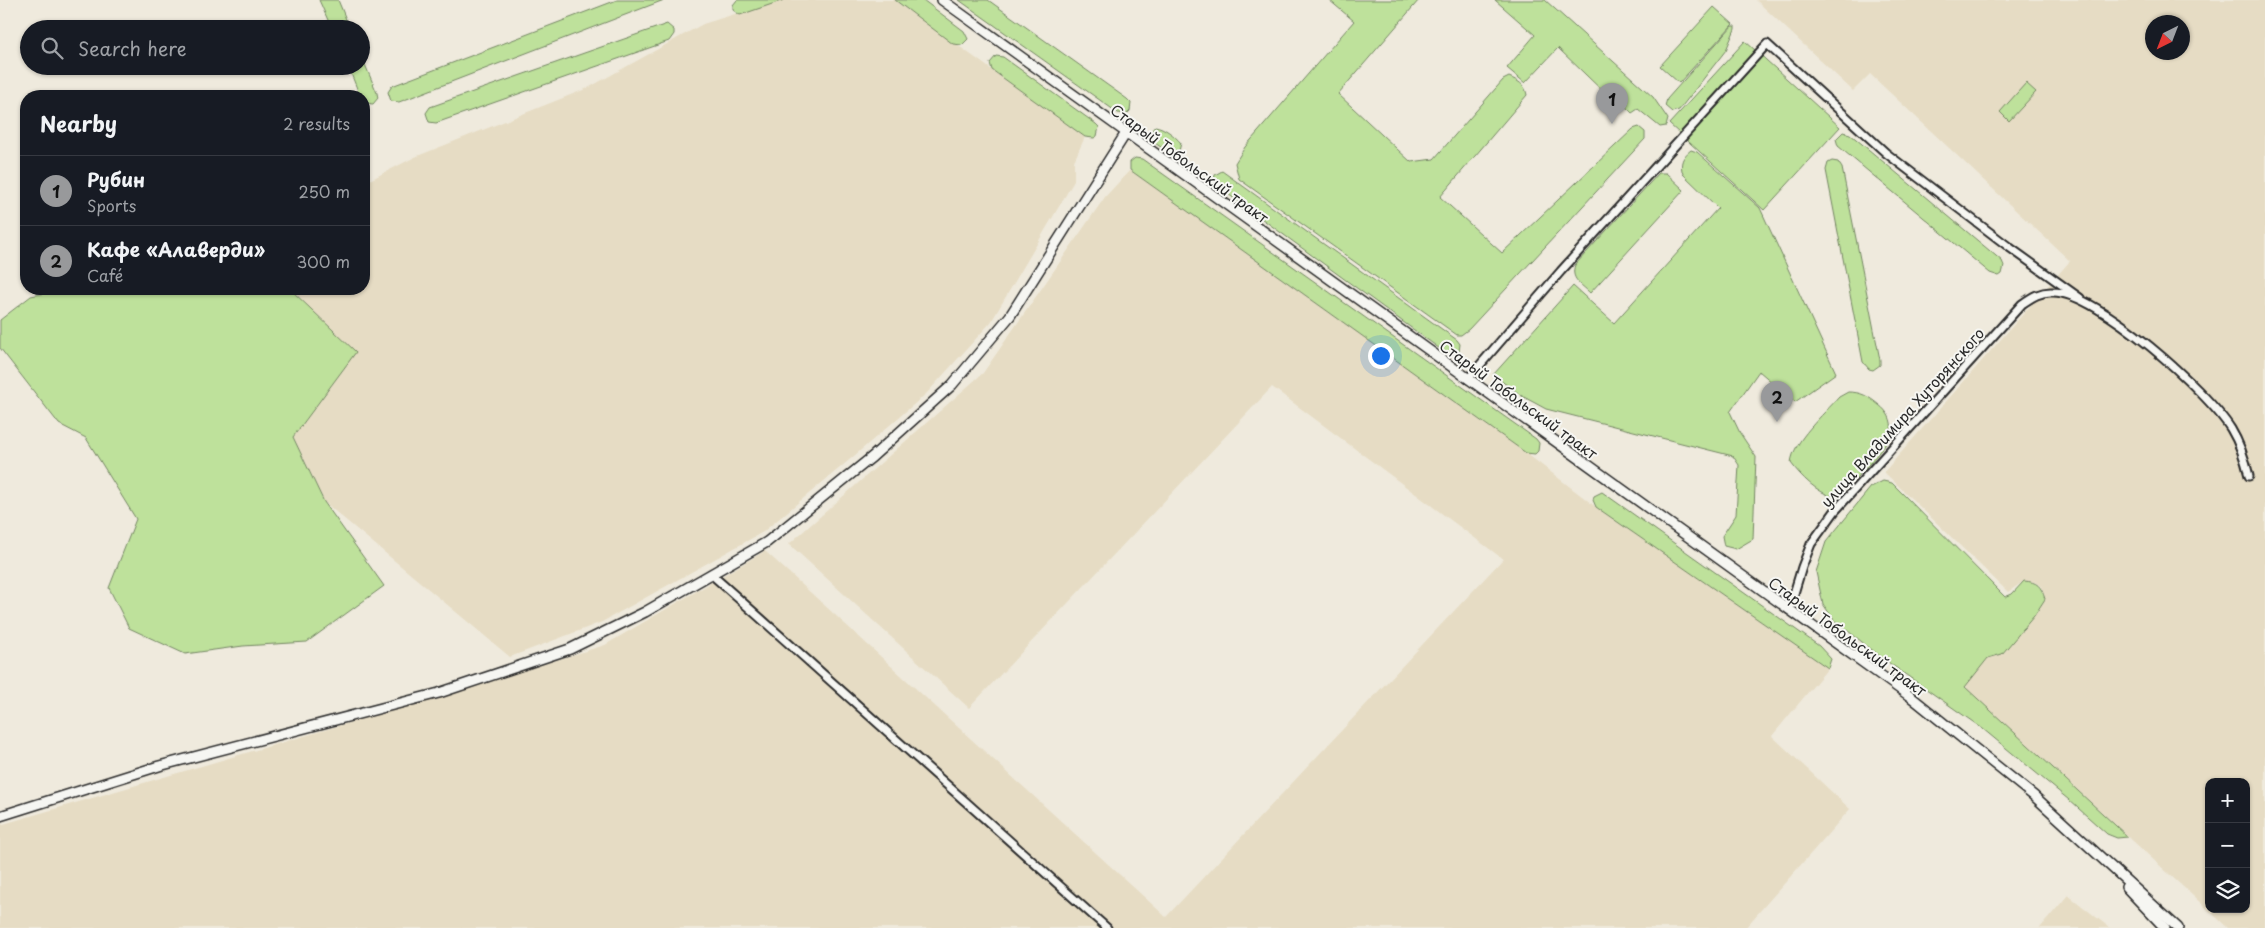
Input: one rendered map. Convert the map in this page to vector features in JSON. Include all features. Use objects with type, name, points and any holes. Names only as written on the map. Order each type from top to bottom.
[{"type":"street","name":"Старый Тобольский тракт","points":[[942,0],[1911,698],[1964,738],[2072,831]]},
{"type":"street","name":"улица Владимира Хуторянского","points":[[1468,379],[1575,256],[1767,44],[1886,153],[2015,252],[2163,356],[2218,413],[2238,441],[2249,476]]},
{"type":"street","points":[[0,816],[159,766],[438,693],[570,649],[646,612],[712,574],[774,536],[872,457],[952,384],[1010,316],[1126,133]]},
{"type":"street","name":"улица Владимира Хуторянского","points":[[1789,610],[1805,556],[1821,529],[2022,304],[2032,297],[2047,292],[2063,293],[2080,298]]},
{"type":"street","points":[[712,574],[1108,928]]},
{"type":"street","points":[[2072,831],[2164,928]]},
{"type":"street","points":[[2072,831],[2178,928]]},
{"type":"shaded area","points":[[780,0],[895,0],[1085,137],[1074,161],[1074,181],[991,322],[927,393],[854,456],[763,532],[602,622],[510,657],[324,502],[293,437],[355,352],[296,295],[370,295],[370,180],[415,157],[588,88],[703,24]]},
{"type":"shaded area","points":[[1756,0],[2265,0],[2265,928],[2228,928],[2212,913],[2250,913],[2250,778],[2205,778],[2205,907],[1967,689],[1966,685],[1988,658],[2002,654],[2034,616],[2045,599],[2041,586],[2034,582],[2024,581],[2008,592],[1884,472],[2070,261],[1870,74],[1853,91]]},
{"type":"shaded area","points":[[1130,170],[1526,453],[1596,507],[1828,668],[1772,736],[1850,809],[1745,928],[0,928],[0,825],[451,693],[605,645],[765,551],[1166,917],[1503,559],[1272,387],[969,708],[789,544],[983,373],[1105,197]]},
{"type":"shaded area","points":[[2068,895],[2110,928],[2040,928]]},
{"type":"green space","points":[[319,0],[338,0],[346,20],[328,20]]},
{"type":"green space","points":[[617,0],[664,0],[399,102],[391,101],[388,92],[392,86]]},
{"type":"green space","points":[[737,0],[784,0],[740,15],[733,10],[733,5]]},
{"type":"green space","points":[[895,0],[923,0],[964,31],[968,39],[962,45],[953,44]]},
{"type":"green space","points":[[959,0],[988,0],[1127,99],[1131,103],[1130,111],[1127,114],[1118,113]]},
{"type":"green space","points":[[1329,0],[1419,0],[1338,94],[1411,162],[1434,159],[1503,80],[1509,77],[1525,88],[1527,95],[1440,197],[1502,253],[1633,129],[1639,127],[1645,132],[1645,139],[1469,329],[1461,335],[1457,335],[1239,179],[1235,163],[1245,147],[1354,21]]},
{"type":"green space","points":[[1495,0],[1545,0],[1653,97],[1668,119],[1666,126],[1660,127],[1638,109],[1632,113],[1617,98],[1613,101],[1558,48],[1525,83],[1507,68],[1535,35]]},
{"type":"green space","points":[[1714,7],[1733,24],[1679,83],[1660,66]]},
{"type":"green space","points":[[667,24],[674,30],[674,34],[669,41],[436,123],[429,122],[426,113],[430,107]]},
{"type":"green space","points":[[1732,26],[1735,26],[1735,29],[1726,50],[1679,110],[1672,112],[1665,106],[1667,99]]},
{"type":"green space","points":[[1745,41],[1840,127],[1764,210],[1669,124]]},
{"type":"green space","points":[[996,56],[1003,57],[1096,124],[1099,127],[1097,136],[1094,138],[1085,137],[992,70],[990,63]]},
{"type":"green space","points":[[352,75],[369,75],[378,98],[373,104],[370,104],[370,90],[358,90]]},
{"type":"green space","points":[[2026,83],[2036,92],[2009,121],[2000,112]]},
{"type":"green space","points":[[1155,126],[1166,130],[1179,140],[1181,143],[1179,151],[1171,154],[1152,141],[1149,134]]},
{"type":"green space","points":[[1843,132],[1850,134],[2002,261],[2004,266],[2002,274],[1999,276],[1990,273],[1838,146],[1836,139]]},
{"type":"green space","points":[[1691,150],[1697,152],[1760,208],[1836,373],[1795,402],[1759,371],[1730,412],[1740,433],[1756,457],[1753,539],[1736,549],[1724,546],[1722,536],[1736,515],[1739,465],[1733,456],[1546,409],[1522,396],[1493,375],[1573,286],[1614,323],[1718,208],[1683,174],[1682,160]]},
{"type":"green space","points":[[1135,158],[1142,159],[1536,439],[1539,443],[1538,451],[1535,454],[1526,453],[1130,170],[1130,162]]},
{"type":"green space","points":[[1832,161],[1838,162],[1842,168],[1880,360],[1880,365],[1873,370],[1869,369],[1863,362],[1826,170],[1828,163]]},
{"type":"green space","points":[[1222,171],[1457,340],[1460,344],[1459,352],[1456,355],[1447,354],[1217,186],[1214,180],[1215,175]]},
{"type":"green space","points":[[1659,173],[1666,173],[1684,190],[1590,293],[1575,278],[1575,265]]},
{"type":"green space","points":[[296,295],[356,352],[293,437],[324,502],[384,586],[307,642],[243,646],[185,654],[129,628],[109,588],[136,519],[86,438],[59,424],[0,348],[0,320],[31,296]]},
{"type":"green space","points":[[1848,392],[1864,395],[1882,407],[1890,420],[1891,431],[1889,438],[1876,456],[1847,486],[1833,497],[1810,483],[1791,463],[1797,446],[1810,428],[1839,397]]},
{"type":"green space","points":[[1883,481],[1892,483],[2005,597],[2012,594],[2024,581],[2033,582],[2040,588],[2045,599],[2034,616],[2002,654],[1988,658],[1965,687],[2128,837],[2117,838],[2107,834],[1983,729],[1885,660],[1834,620],[1823,604],[1816,572],[1826,542],[1871,487]]},
{"type":"green space","points":[[1602,492],[1819,646],[1831,659],[1828,668],[1596,507],[1593,500],[1594,496]]},
{"type":"place","name":"Рубин","points":[[1612,124]]},
{"type":"place","name":"Кафе «Алаверди»","points":[[1777,422]]}]
